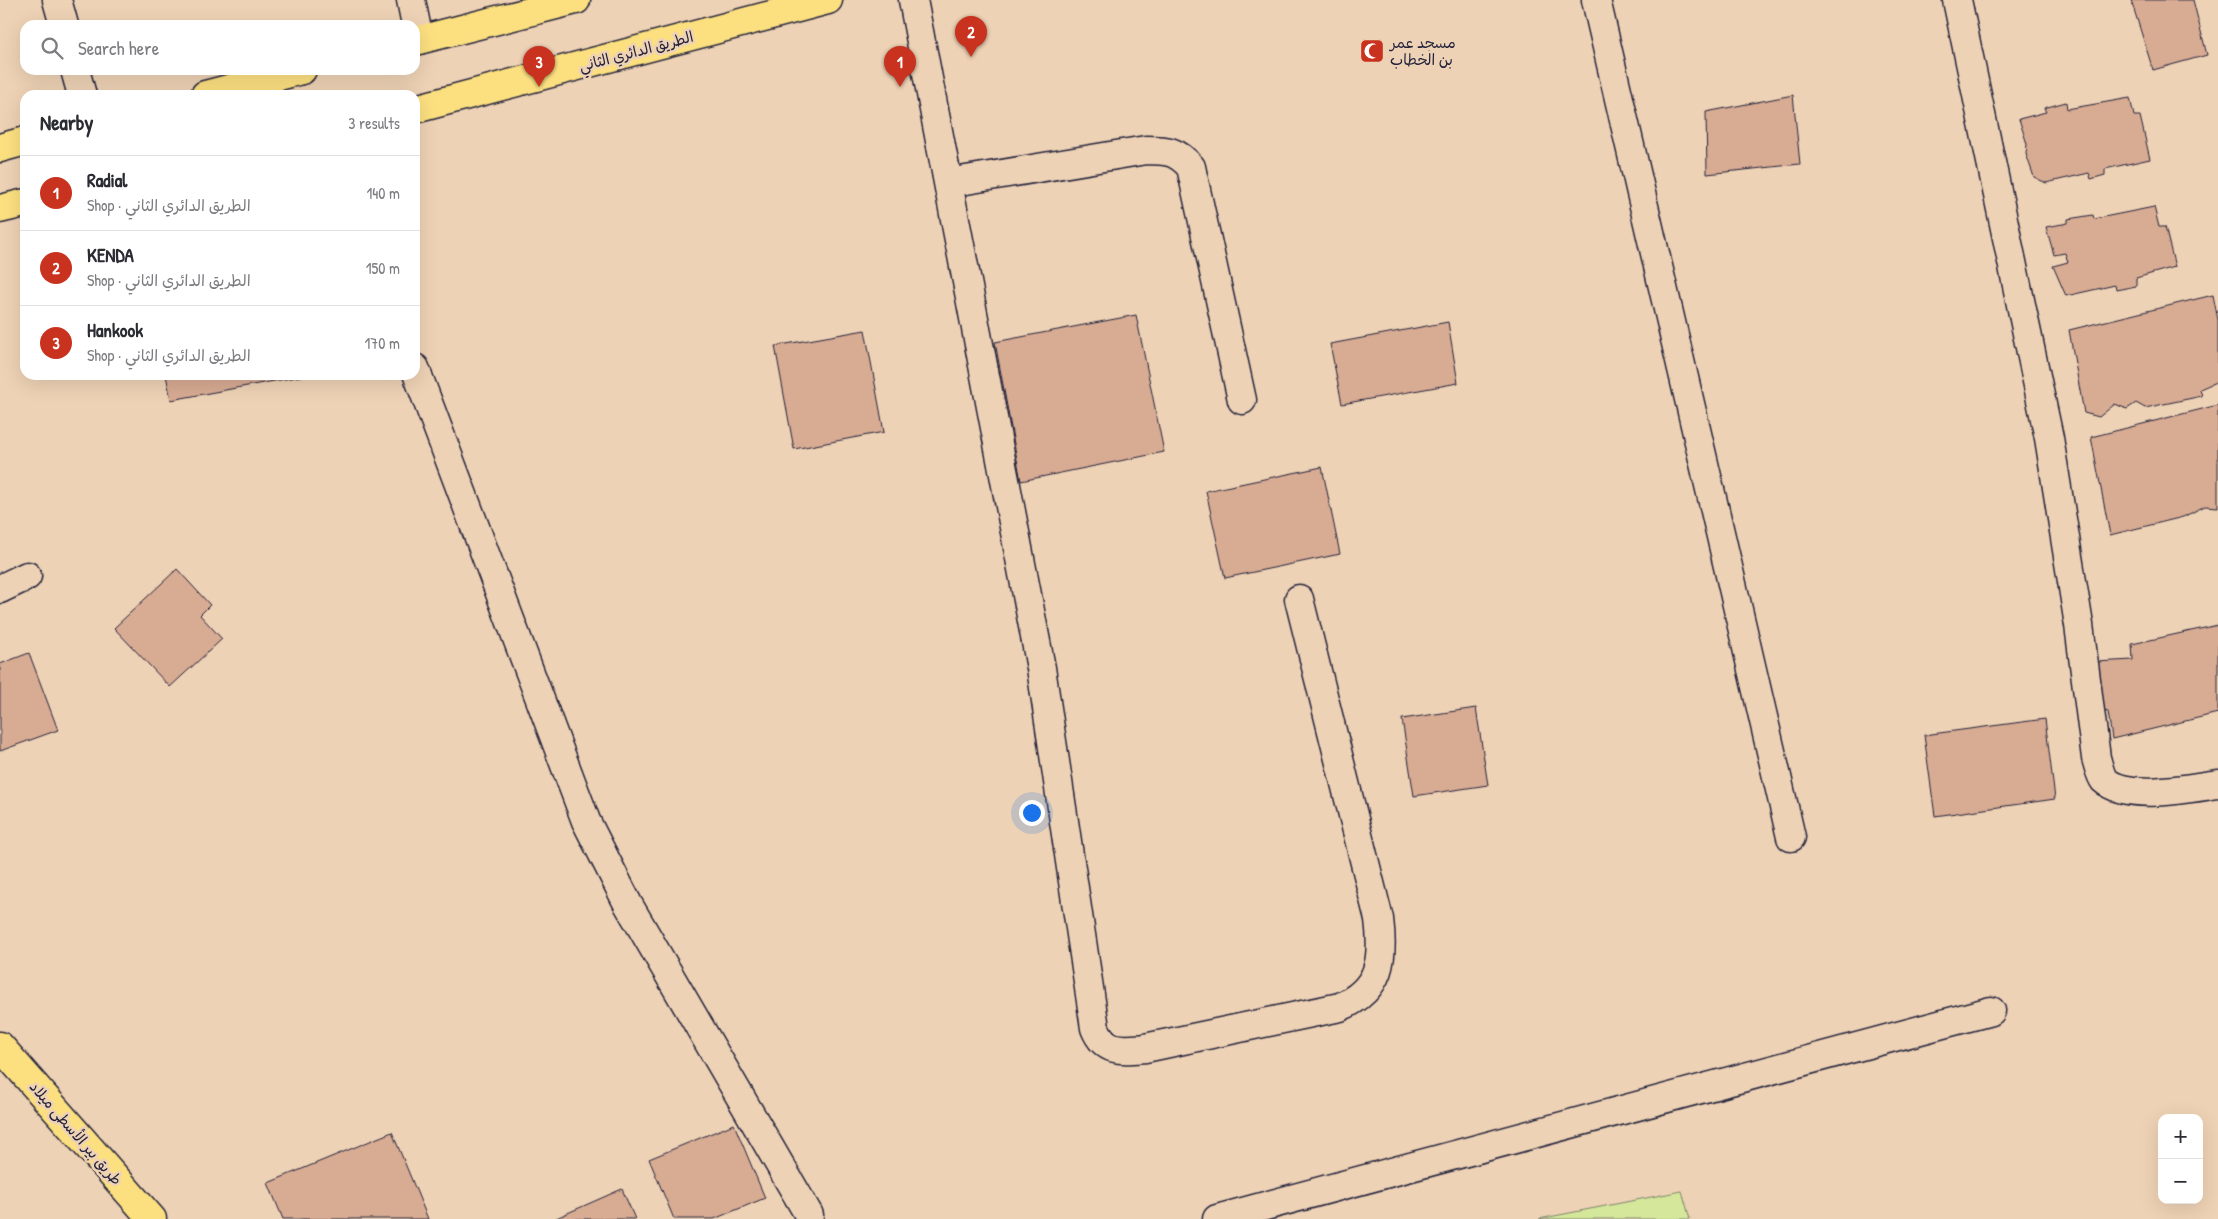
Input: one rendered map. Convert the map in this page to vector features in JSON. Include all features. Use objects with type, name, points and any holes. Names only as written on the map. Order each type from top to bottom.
[{"type":"main road","points":[[420,39],[576,0]]},
{"type":"main road","name":"الطريق الدائري الثاني","points":[[420,108],[828,0]]},
{"type":"main road","points":[[224,90],[283,75]]},
{"type":"main road","points":[[0,148],[20,142]]},
{"type":"main road","points":[[0,209],[20,204]]},
{"type":"main road","name":"طريق بير الأسطى ميلاد","points":[[0,1046],[152,1219]]},
{"type":"street","points":[[57,0],[63,20]]},
{"type":"street","points":[[411,0],[414,20]]},
{"type":"street","points":[[913,0],[1041,668],[1096,1028],[1099,1038],[1106,1045],[1126,1049],[1145,1048],[1340,1007],[1352,1002],[1362,994],[1372,982],[1378,970],[1382,942],[1379,919],[1300,599]]},
{"type":"street","points":[[1596,0],[1791,837]]},
{"type":"street","points":[[1957,0],[2049,438],[2079,625],[2096,758],[2103,779],[2117,788],[2164,791],[2218,784]]},
{"type":"street","points":[[76,75],[81,90]]},
{"type":"street","points":[[948,183],[1146,150],[1164,150],[1180,155],[1191,167],[1242,400]]},
{"type":"street","points":[[420,380],[590,829],[628,904],[809,1215]]},
{"type":"street","points":[[0,589],[27,576]]},
{"type":"street","points":[[1217,1219],[1991,1011]]},
{"type":"green space","points":[[1682,1191],[1690,1219],[1539,1219]]},
{"type":"building","points":[[2131,0],[2193,0],[2207,55],[2153,70]]},
{"type":"building","points":[[1793,95],[1800,164],[1707,174],[1706,112]]},
{"type":"building","points":[[2130,98],[2134,116],[2140,116],[2150,159],[2105,169],[2105,175],[2091,179],[2089,173],[2046,183],[2034,177],[2026,154],[2027,144],[2019,119],[2046,112],[2044,108],[2066,102],[2067,109]]},
{"type":"building","points":[[2154,207],[2159,227],[2165,227],[2175,267],[2136,278],[2136,286],[2116,290],[2115,285],[2066,296],[2053,266],[2068,262],[2065,253],[2054,255],[2046,227],[2068,223],[2068,219],[2093,215],[2094,219]]},
{"type":"building","points":[[2213,295],[2218,320],[2218,381],[2200,389],[2202,396],[2145,408],[2136,403],[2127,409],[2115,404],[2099,417],[2084,413],[2069,330]]},
{"type":"building","points":[[1136,315],[1164,452],[1021,481],[995,342]]},
{"type":"building","points":[[1448,322],[1458,383],[1342,404],[1330,344]]},
{"type":"building","points":[[865,330],[884,432],[794,449],[775,346]]},
{"type":"building","points":[[167,380],[280,380],[171,400]]},
{"type":"building","points":[[2218,405],[2218,507],[2205,506],[2183,517],[2110,535],[2091,437]]},
{"type":"building","points":[[1322,467],[1340,554],[1225,578],[1206,491]]},
{"type":"building","points":[[177,569],[210,605],[200,615],[222,639],[170,687],[114,628]]},
{"type":"building","points":[[2218,625],[2218,713],[2112,739],[2108,712],[2098,710],[2095,662],[2133,660],[2132,644]]},
{"type":"building","points":[[29,653],[58,730],[0,751],[0,664]]},
{"type":"building","points":[[1476,708],[1488,785],[1414,796],[1402,719]]},
{"type":"building","points":[[2045,719],[2055,799],[1935,816],[1924,735]]},
{"type":"building","points":[[734,1124],[765,1198],[714,1219],[674,1219],[649,1159]]},
{"type":"building","points":[[392,1132],[428,1219],[283,1219],[268,1183]]},
{"type":"building","points":[[622,1189],[635,1219],[554,1219]]},
{"type":"place","name":"مسجد عمر بن الخطاب","points":[[1372,51]]},
{"type":"place","name":"KENDA","points":[[971,57]]},
{"type":"place","name":"Hankook","points":[[539,87]]},
{"type":"place","name":"Radial","points":[[900,87]]}]
